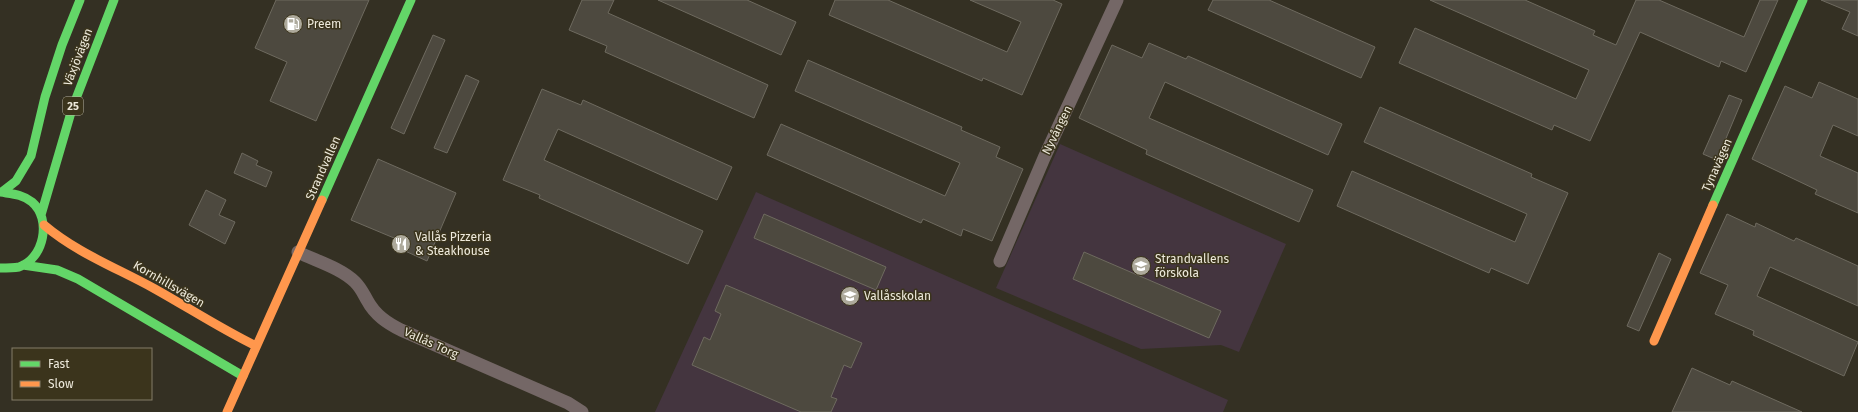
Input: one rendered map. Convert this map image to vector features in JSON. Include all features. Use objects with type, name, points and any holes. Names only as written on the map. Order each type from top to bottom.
[{"type":"main road","name":"Växjövägen","points":[[1,192],[16,181],[31,156],[46,97],[62,45],[80,0]]},
{"type":"main road","name":"Växjövägen","points":[[41,215],[70,115],[93,51],[114,0]]},
{"type":"main road","name":"Strandvallen","points":[[256,346],[411,0]]},
{"type":"main road","name":"Tynavägen","points":[[1654,341],[1802,0]]},
{"type":"main road","name":"Växjövägen","points":[[1,192],[14,193],[25,197],[35,205],[41,215],[44,225],[43,241],[39,251],[32,259],[23,265],[2,272]]},
{"type":"main road","name":"Kornhillsvägen","points":[[44,225],[59,238],[155,289],[232,334],[256,346]]},
{"type":"main road","points":[[23,265],[57,270],[78,279],[243,376]]},
{"type":"main road","points":[[227,412],[256,346]]},
{"type":"street","name":"Nyvången","points":[[1000,261],[1044,158],[1117,0]]},
{"type":"street","name":"Vallås Torg","points":[[298,252],[354,280],[362,288],[367,301],[375,312],[385,322],[568,403],[582,412]]},
{"type":"shaded area","name":"Strandvallens förskola","points":[[1060,144],[1286,244],[1239,352],[1221,345],[1141,349],[996,288]]},
{"type":"shaded area","name":"Vallåsskolan","points":[[756,192],[1228,400],[1223,412],[655,412]]},
{"type":"building","points":[[276,0],[369,0],[316,121],[270,101],[287,62],[255,48]]},
{"type":"building","points":[[582,0],[614,0],[608,13],[768,85],[754,118],[605,52],[607,46],[569,30]]},
{"type":"building","points":[[658,0],[747,0],[796,22],[781,55]]},
{"type":"building","points":[[835,0],[888,0],[1007,52],[1021,22],[970,0],[1053,0],[1062,4],[1022,95],[983,78],[982,81],[829,15]]},
{"type":"building","points":[[1213,0],[1269,0],[1375,47],[1361,78],[1208,10]]},
{"type":"building","points":[[1430,0],[1525,0],[1595,31],[1593,35],[1616,45],[1636,0],[1659,0],[1744,37],[1760,0],[1778,0],[1746,72],[1721,61],[1719,67],[1640,32],[1590,141],[1554,125],[1552,130],[1399,63],[1415,28],[1576,99],[1589,70]]},
{"type":"building","points":[[1821,0],[1858,0],[1858,36],[1842,29],[1850,12]]},
{"type":"building","points":[[433,35],[445,40],[404,134],[391,128]]},
{"type":"building","points":[[1149,43],[1186,59],[1188,56],[1342,124],[1328,155],[1165,82],[1149,118],[1313,190],[1299,222],[1146,154],[1147,150],[1079,118],[1112,45],[1142,58]]},
{"type":"building","points":[[808,60],[962,127],[961,130],[1000,147],[996,157],[1023,169],[992,241],[963,229],[961,236],[923,219],[921,223],[767,155],[781,124],[945,196],[960,163],[795,91]]},
{"type":"building","points":[[466,75],[479,81],[447,153],[434,148]]},
{"type":"building","points":[[1819,82],[1858,99],[1858,136],[1833,125],[1820,156],[1858,173],[1858,213],[1815,194],[1817,190],[1752,159],[1785,86],[1812,98]]},
{"type":"building","points":[[542,89],[581,105],[583,100],[732,167],[717,200],[558,129],[544,160],[703,231],[688,264],[539,198],[540,195],[503,180]]},
{"type":"building","points":[[1729,95],[1742,100],[1717,160],[1703,154]]},
{"type":"building","points":[[1380,107],[1532,174],[1531,177],[1568,193],[1528,284],[1491,268],[1489,273],[1337,206],[1352,171],[1515,242],[1527,214],[1364,142]]},
{"type":"building","points":[[242,153],[258,161],[256,165],[272,172],[266,187],[234,173]]},
{"type":"building","points":[[378,159],[456,193],[427,261],[403,250],[406,243],[351,220]]},
{"type":"building","points":[[206,190],[226,200],[219,215],[235,222],[225,244],[189,225]]},
{"type":"building","points":[[764,214],[886,267],[876,290],[754,238]]},
{"type":"building","points":[[1727,214],[1755,227],[1756,223],[1794,241],[1796,238],[1858,266],[1858,306],[1770,267],[1757,296],[1858,342],[1844,376],[1753,335],[1754,331],[1715,314],[1728,285],[1700,273]]},
{"type":"building","points":[[1084,252],[1221,311],[1209,338],[1073,279]]},
{"type":"building","points":[[1659,253],[1671,259],[1639,331],[1627,326]]},
{"type":"building","points":[[726,285],[862,343],[851,368],[844,365],[831,397],[837,399],[831,412],[801,412],[692,365],[704,337],[710,340],[721,314],[715,311]]},
{"type":"building","points":[[1692,368],[1730,385],[1732,381],[1802,412],[1672,412]]},
{"type":"traffic: fast","points":[[2,192],[16,181],[31,156],[45,97],[62,45],[80,0]]},
{"type":"traffic: fast","points":[[41,215],[72,109],[114,0]]},
{"type":"traffic: fast","points":[[322,200],[411,0]]},
{"type":"traffic: fast","points":[[1713,205],[1803,0]]},
{"type":"traffic: fast","points":[[0,192],[21,196],[32,202],[38,209],[42,218],[43,228],[39,247],[28,263],[19,267],[0,268]]},
{"type":"traffic: fast","points":[[23,265],[57,270],[78,279],[243,376]]},
{"type":"traffic: slow","points":[[227,412],[322,200]]},
{"type":"traffic: slow","points":[[1654,341],[1713,205]]},
{"type":"traffic: slow","points":[[44,225],[70,244],[98,260],[155,289],[218,326],[256,346]]},
{"type":"place","name":"Preem","points":[[293,24]]},
{"type":"place","name":"Vallås Pizzeria & Steakhouse","points":[[401,244]]},
{"type":"place","name":"Strandvallens förskola","points":[[1141,266]]},
{"type":"place","name":"Vallåsskolan","points":[[850,296]]}]
